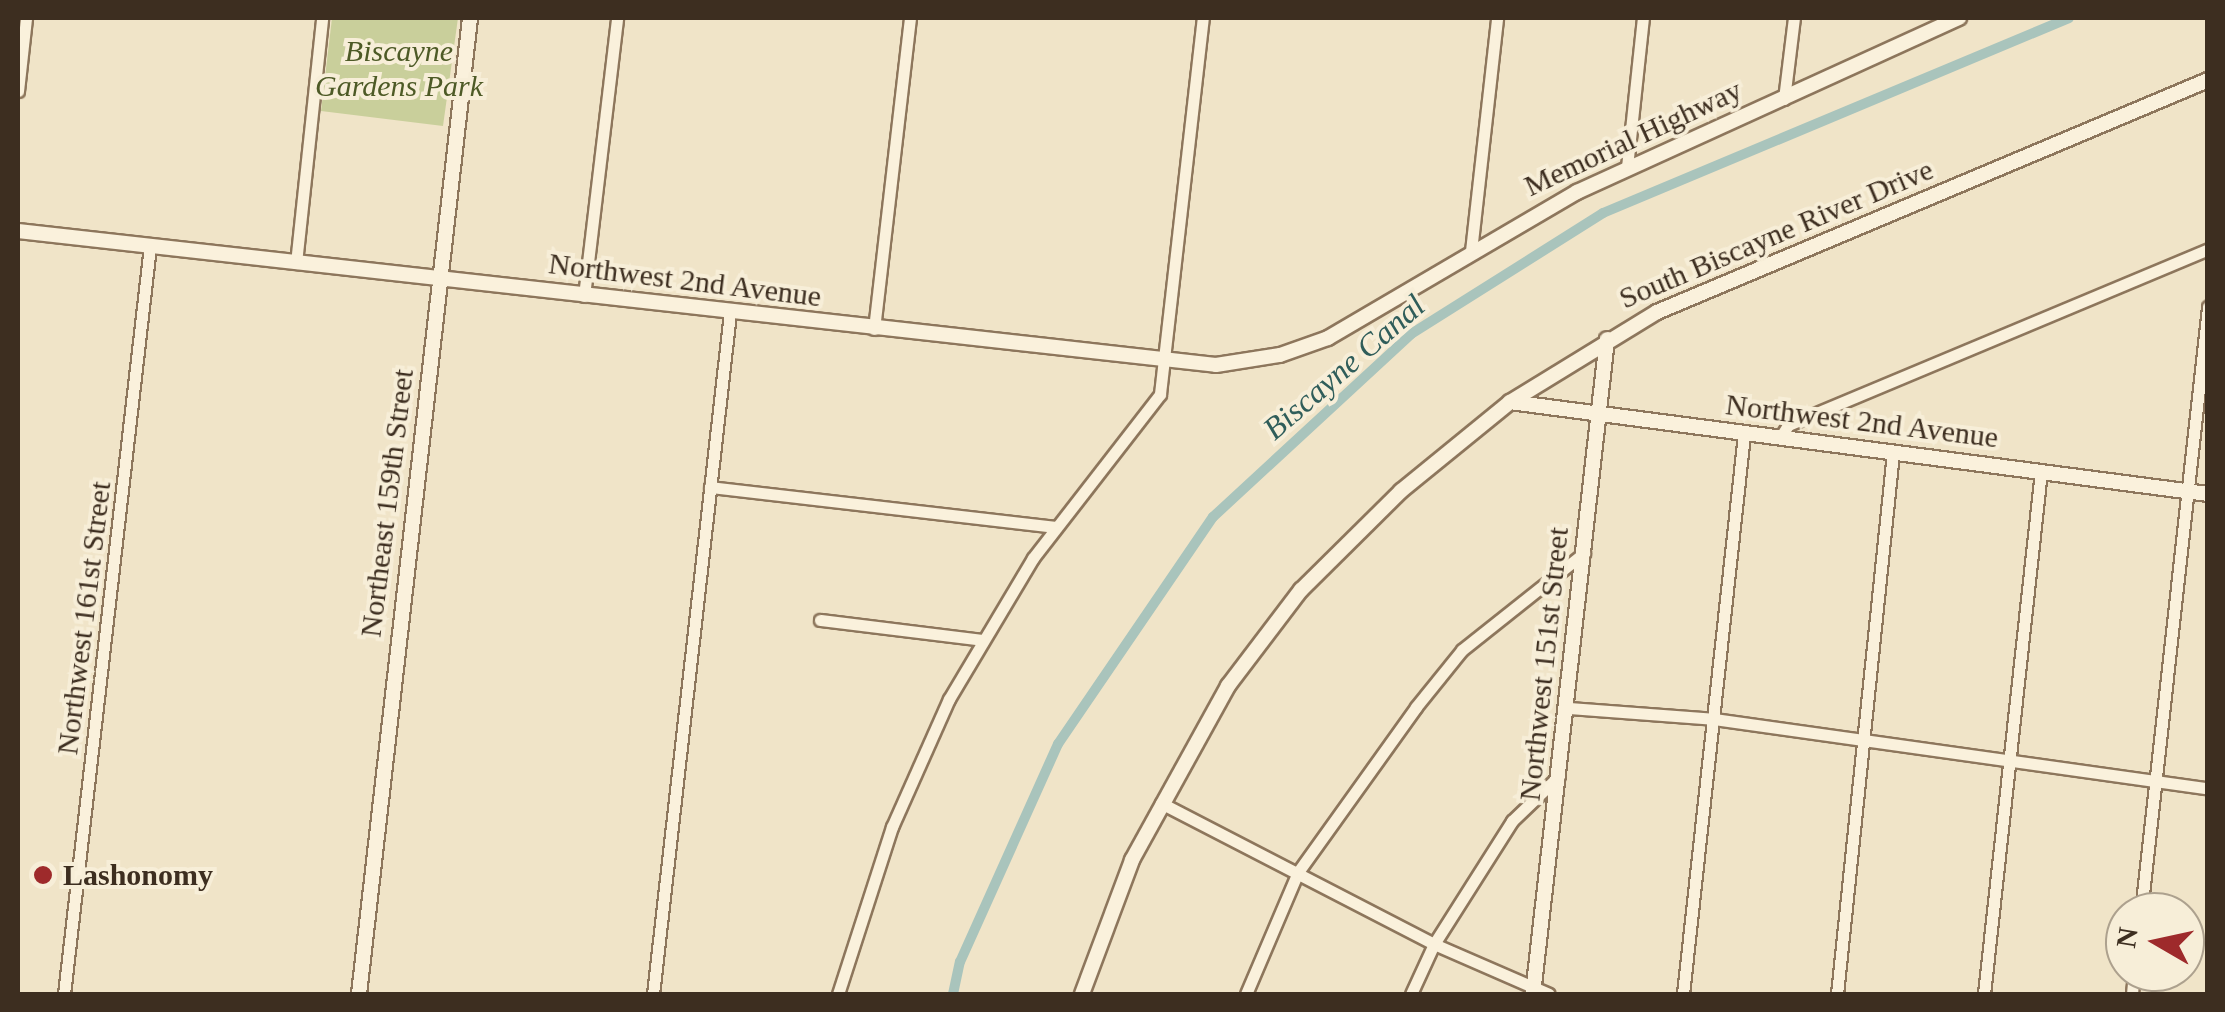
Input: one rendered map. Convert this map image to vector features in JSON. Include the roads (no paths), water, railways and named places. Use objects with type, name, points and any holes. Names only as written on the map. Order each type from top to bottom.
[{"type":"street","points":[[18,90],[26,18]]},
{"type":"street","points":[[296,263],[322,18]]},
{"type":"street","name":"Northeast 159th Street","points":[[359,994],[470,18]]},
{"type":"street","points":[[584,296],[617,18]]},
{"type":"street","points":[[874,329],[910,18]]},
{"type":"street","points":[[838,994],[910,783],[982,640],[1056,527],[1154,405],[1165,363],[1203,18]]},
{"type":"street","points":[[1471,251],[1497,18]]},
{"type":"street","points":[[1627,167],[1643,18]]},
{"type":"street","points":[[1784,99],[1794,18]]},
{"type":"street","name":"Memorial Highway","points":[[1343,331],[1471,251],[1627,167],[1959,18]]},
{"type":"street","name":"South Biscayne River Drive","points":[[1082,994],[1132,860],[1228,686],[1302,590],[1401,491],[1510,402],[1607,339],[1657,312],[2208,80]]},
{"type":"street","name":"Northwest 2nd Avenue","points":[[18,231],[1165,363],[1270,357],[1343,331]]},
{"type":"street","name":"Northwest 161st Street","points":[[64,994],[150,246]]},
{"type":"street","points":[[1780,438],[1788,425],[2208,248]]},
{"type":"street","points":[[2143,892],[2208,308]]},
{"type":"street","points":[[652,994],[730,313]]},
{"type":"street","name":"Northwest 151st Street","points":[[1538,994],[1607,339]]},
{"type":"street","name":"Northwest 2nd Avenue","points":[[1510,402],[2208,494]]},
{"type":"street","points":[[1683,994],[1744,434]]},
{"type":"street","points":[[1837,994],[1860,741],[1893,453]]},
{"type":"street","points":[[1984,994],[2041,470]]},
{"type":"street","points":[[710,487],[1056,527]]},
{"type":"street","points":[[1246,994],[1298,872],[1462,650],[1584,553]]},
{"type":"street","points":[[820,620],[982,640]]},
{"type":"street","points":[[1568,708],[1714,719],[2208,788]]},
{"type":"street","points":[[1411,994],[1434,944],[1512,821],[1560,776]]},
{"type":"street","points":[[1161,803],[1538,994]]},
{"type":"waterway","name":"Biscayne Canal","points":[[953,994],[960,962],[1058,744],[1213,517],[1411,334],[1603,213],[2069,18]]},
{"type":"place","name":"Lashonomy","points":[[43,875]]},
{"type":"park label","name":"Biscayne Gardens Park","points":[[399,68]]}]
